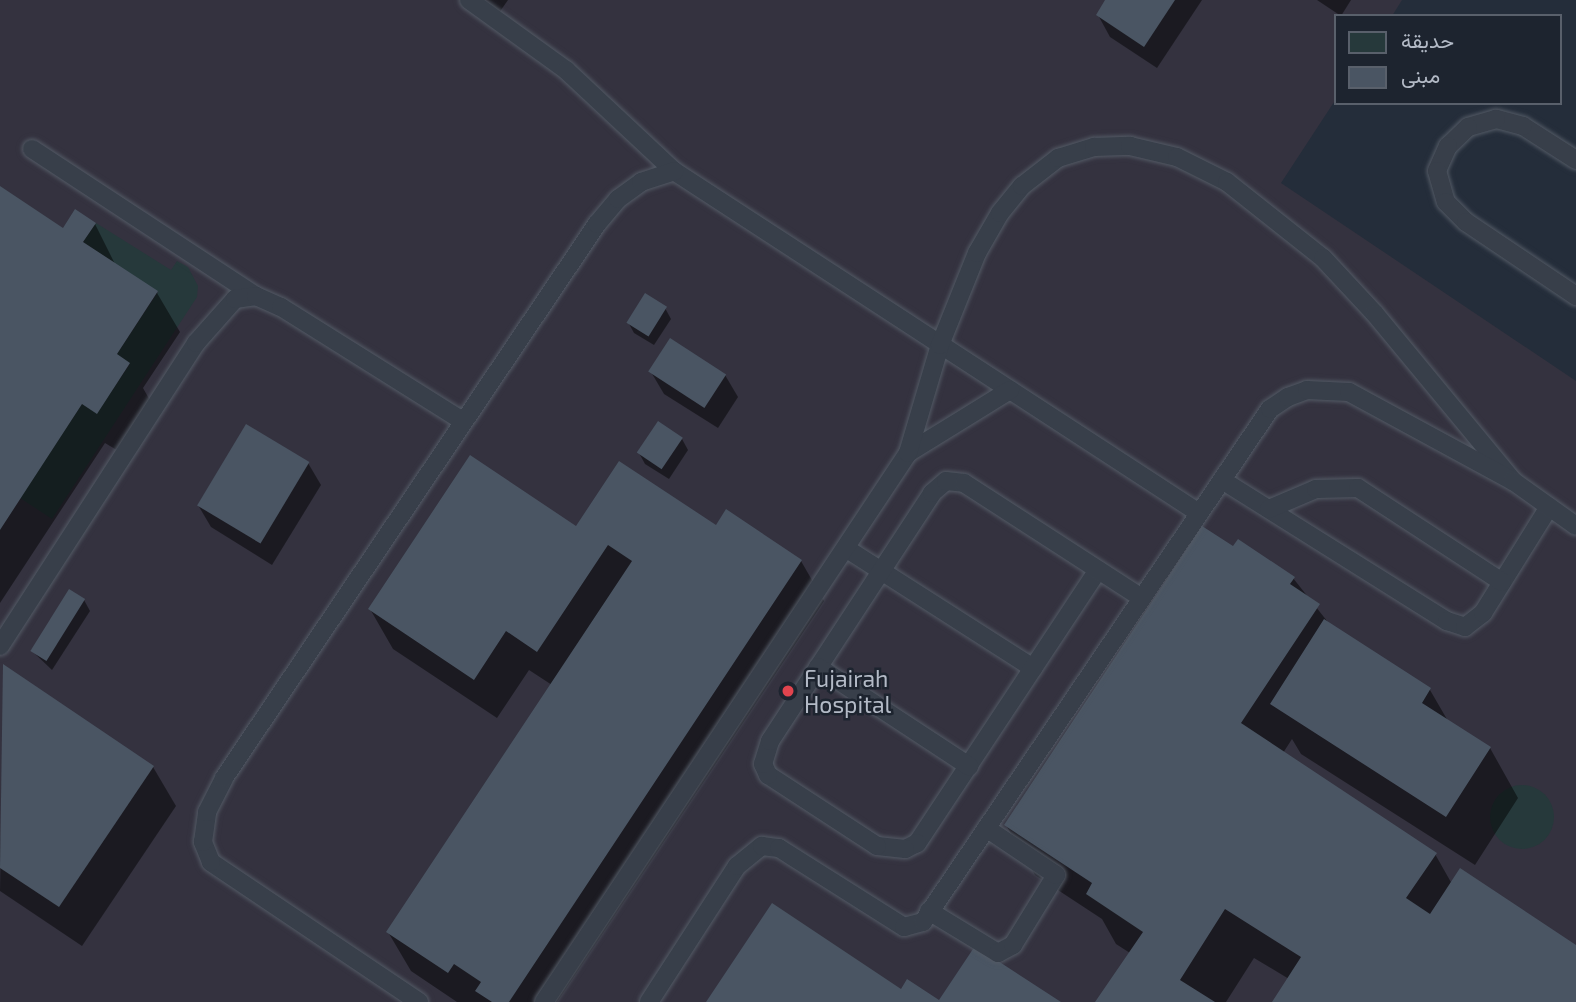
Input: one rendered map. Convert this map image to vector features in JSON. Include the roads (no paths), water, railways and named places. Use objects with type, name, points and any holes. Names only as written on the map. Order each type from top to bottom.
[{"type":"lane","points":[[469,0],[585,86],[674,171],[1199,513]]},
{"type":"lane","points":[[1576,160],[1523,126],[1496,119],[1468,127],[1448,146],[1437,172],[1446,202],[1466,222],[1576,296]]},
{"type":"lane","points":[[544,1002],[847,549],[908,453],[940,345],[977,253],[1000,213],[1022,186],[1058,158],[1094,147],[1130,146],[1177,157],[1227,182],[1284,224],[1375,314],[1513,481]]},
{"type":"lane","points":[[32,149],[256,296],[463,421]]},
{"type":"lane","points":[[419,1002],[238,883],[211,862],[203,842],[207,811],[224,778],[463,421],[611,207],[641,182],[674,171]]},
{"type":"lane","points":[[0,646],[214,318],[235,299],[256,296]]},
{"type":"lane","points":[[649,1002],[737,866],[762,846],[779,848],[904,927],[914,927],[929,911],[1270,409],[1288,397],[1328,389],[1368,401],[1513,481],[1576,526]]},
{"type":"lane","points":[[908,453],[1010,390]]},
{"type":"lane","points":[[1222,480],[1456,626],[1473,624],[1549,507]]},
{"type":"lane","points":[[1098,570],[926,831],[905,849],[877,846],[777,783],[763,764],[763,752],[932,493],[946,481],[956,481],[1098,570],[1142,598]]},
{"type":"lane","points":[[1269,509],[1316,489],[1358,488],[1502,582]]},
{"type":"lane","points":[[847,549],[1033,668]]},
{"type":"lane","points":[[818,667],[969,765]]},
{"type":"lane","points":[[929,911],[998,953],[1013,945],[1056,875],[986,828]]},
{"type":"place","name":"Fujairah Hospital","points":[[788,691]]}]
